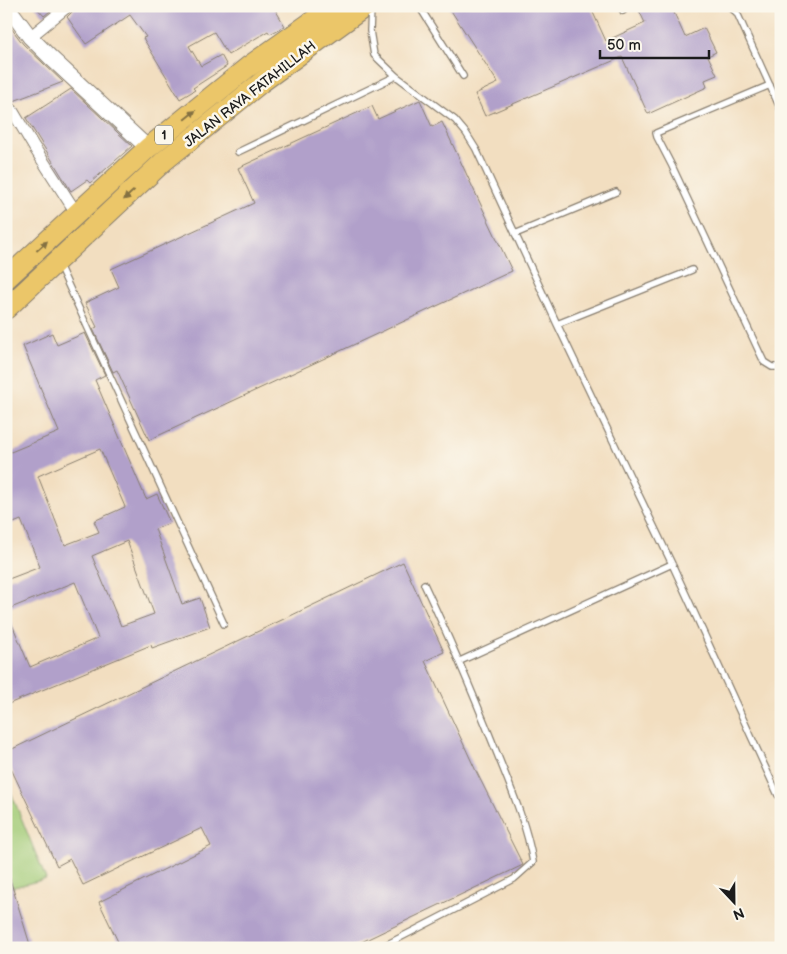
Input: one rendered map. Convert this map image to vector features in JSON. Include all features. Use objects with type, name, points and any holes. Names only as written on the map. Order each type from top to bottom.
[{"type":"highway","name":"JALAN RAYA FATAHILLAH","points":[[10,272],[77,214],[148,148],[248,67],[334,6]]},
{"type":"highway","name":"JALAN RAYA FATAHILLAH","points":[[6,310],[164,161],[263,81],[366,6]]},
{"type":"street","points":[[7,6],[30,37],[148,148]]},
{"type":"street","points":[[30,37],[68,6]]},
{"type":"street","points":[[6,112],[12,110],[77,214]]},
{"type":"lane","points":[[371,6],[370,31],[374,55],[396,76],[443,110],[466,133],[476,149],[672,564],[778,795]]},
{"type":"lane","points":[[419,6],[463,76]]},
{"type":"lane","points":[[729,6],[737,13]]},
{"type":"lane","points":[[736,6],[737,13],[781,110]]},
{"type":"lane","points":[[238,152],[396,76]]},
{"type":"lane","points":[[770,85],[656,133],[764,362],[772,367],[781,367]]},
{"type":"lane","points":[[515,234],[616,192]]},
{"type":"lane","points":[[58,261],[224,624]]},
{"type":"lane","points":[[557,324],[692,270]]},
{"type":"lane","points":[[460,661],[672,564]]},
{"type":"lane","points":[[380,948],[514,879],[533,862],[529,837],[514,795],[460,661],[424,584]]},
{"type":"green space","points":[[6,780],[46,879],[6,889]]},
{"type":"building","points":[[35,6],[56,6],[44,16]]},
{"type":"building","points":[[75,6],[273,6],[285,26],[270,34],[268,31],[228,55],[214,32],[189,46],[201,66],[221,55],[227,66],[193,88],[195,90],[180,99],[143,38],[146,37],[130,15],[86,44],[67,17]]},
{"type":"building","points":[[448,6],[590,6],[606,41],[645,23],[637,6],[671,6],[685,37],[704,28],[716,52],[708,56],[717,75],[705,80],[707,87],[648,114],[622,57],[485,116],[475,94],[498,83]]},
{"type":"building","points":[[6,21],[23,44],[63,82],[6,104]]},
{"type":"building","points":[[71,89],[132,146],[90,183],[87,180],[71,191],[26,118]]},
{"type":"building","points":[[420,100],[432,127],[442,122],[512,271],[149,440],[117,370],[113,372],[93,329],[97,327],[85,303],[119,287],[111,269],[254,203],[238,168],[372,106],[378,119]]},
{"type":"building","points":[[52,333],[57,345],[85,333],[105,375],[95,380],[146,499],[157,494],[170,523],[155,529],[182,604],[200,598],[210,627],[152,648],[151,645],[6,705],[6,610],[6,580],[40,567],[21,520],[6,526],[6,454],[59,432],[23,346]],"holes":[[[100,449],[125,507],[94,521],[99,532],[65,545],[38,476]],[[127,541],[154,614],[121,626],[92,556]],[[75,582],[98,638],[30,667],[6,610]]]},
{"type":"building","points":[[403,562],[444,652],[425,661],[476,771],[523,865],[349,948],[121,948],[99,902],[211,846],[202,828],[83,885],[70,859],[57,866],[6,758],[6,752]]},
{"type":"building","points":[[6,876],[9,876],[31,948],[6,948]]}]
